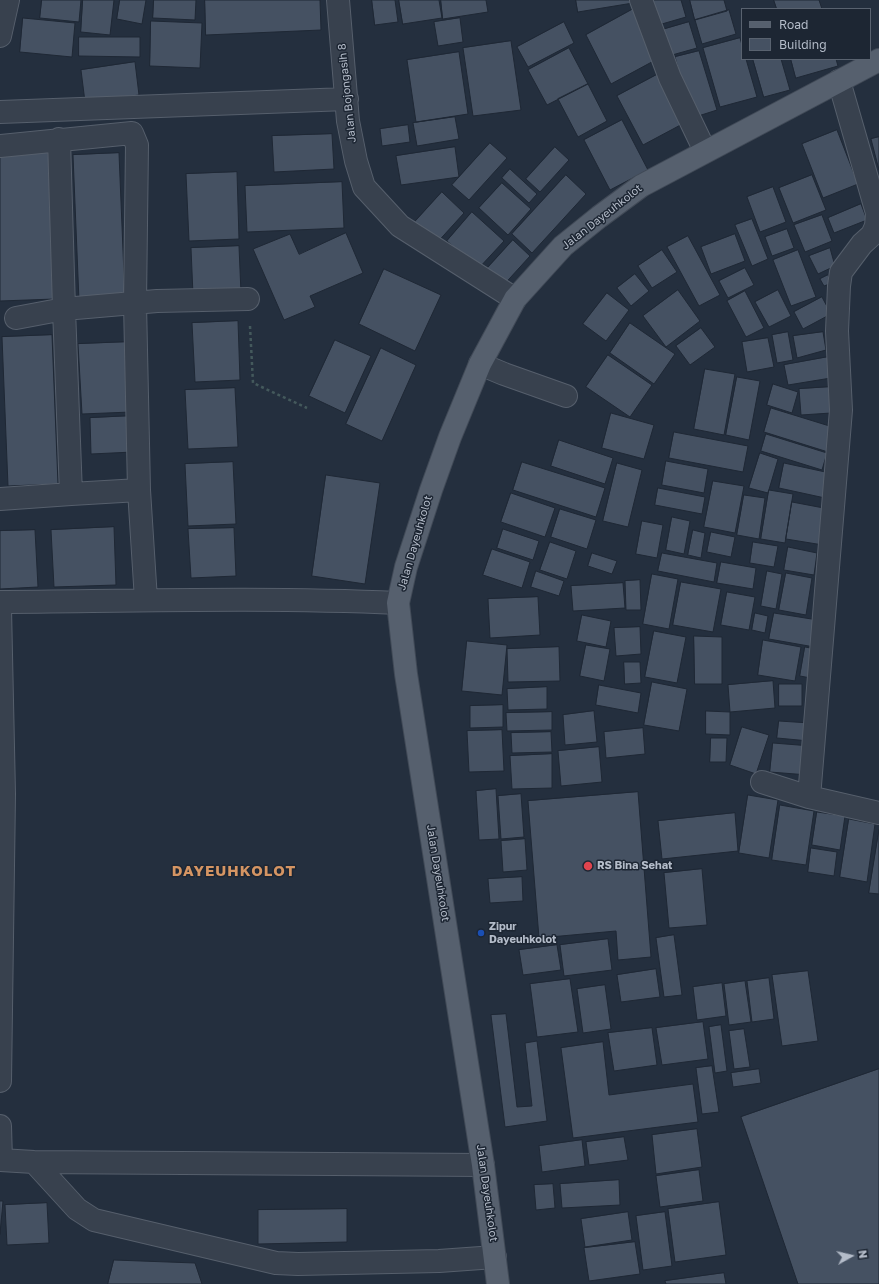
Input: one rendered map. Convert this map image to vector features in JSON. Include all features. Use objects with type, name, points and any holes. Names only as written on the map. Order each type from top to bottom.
[{"type":"main road","name":"Jalan Dayeuhkolot","points":[[498,1284],[484,1165],[406,674],[398,603],[406,567],[450,437],[480,364],[515,299],[563,246],[599,217],[642,186],[879,60]]},
{"type":"street","points":[[0,36],[8,0]]},
{"type":"street","name":"Jalan Bojongasih 8","points":[[338,0],[348,121],[356,161],[364,187],[400,226],[515,299]]},
{"type":"street","points":[[641,0],[670,78],[705,152]]},
{"type":"street","points":[[809,797],[841,410],[837,331],[839,286],[841,272],[862,244],[872,235],[876,226],[878,213],[839,81]]},
{"type":"street","points":[[0,112],[347,99]]},
{"type":"street","points":[[0,146],[132,133],[137,145],[135,303],[139,490],[146,600]]},
{"type":"street","points":[[59,140],[71,494]]},
{"type":"street","points":[[16,318],[64,309],[157,301],[248,300]]},
{"type":"street","points":[[480,364],[566,396]]},
{"type":"street","points":[[0,499],[139,490]]},
{"type":"street","points":[[0,602],[146,600],[348,601],[398,603]]},
{"type":"street","points":[[0,608],[2,794],[0,1081]]},
{"type":"street","points":[[762,782],[809,797],[879,813]]},
{"type":"street","points":[[0,1126],[0,1160],[34,1162],[484,1165]]},
{"type":"street","points":[[34,1162],[77,1209],[94,1220],[276,1263],[298,1264],[439,1261],[495,1257]]},
{"type":"path","points":[[248,300],[253,383],[307,408]]},
{"type":"building","points":[[42,0],[81,0],[79,22],[40,18]]},
{"type":"building","points":[[83,0],[114,0],[110,35],[81,32]]},
{"type":"building","points":[[120,0],[146,0],[142,24],[117,19]]},
{"type":"building","points":[[154,0],[196,0],[195,20],[153,18]]},
{"type":"building","points":[[205,0],[320,0],[321,30],[206,35]]},
{"type":"building","points":[[372,0],[395,0],[398,22],[375,25]]},
{"type":"building","points":[[399,0],[439,0],[442,18],[403,24]]},
{"type":"building","points":[[441,0],[486,0],[488,12],[443,19]]},
{"type":"building","points":[[576,0],[633,0],[633,3],[578,12]]},
{"type":"building","points":[[648,0],[681,0],[686,17],[655,26]]},
{"type":"building","points":[[690,0],[724,0],[727,11],[695,20]]},
{"type":"building","points":[[774,0],[819,0],[822,8],[777,8]]},
{"type":"building","points":[[635,8],[661,57],[611,84],[586,35]]},
{"type":"building","points":[[729,10],[736,34],[702,44],[695,20]]},
{"type":"building","points":[[23,18],[75,23],[72,57],[20,52]]},
{"type":"building","points":[[460,18],[463,42],[438,46],[434,22]]},
{"type":"building","points":[[151,21],[202,23],[200,68],[150,66]]},
{"type":"building","points":[[564,22],[574,43],[528,67],[517,47]]},
{"type":"building","points":[[689,22],[697,48],[665,57],[658,31]]},
{"type":"building","points":[[79,37],[140,37],[140,57],[79,56]]},
{"type":"building","points":[[740,38],[741,60],[746,60],[757,97],[720,107],[703,48]]},
{"type":"building","points":[[511,41],[521,110],[473,116],[463,48]]},
{"type":"building","points":[[569,48],[588,84],[547,105],[528,70]]},
{"type":"building","points":[[699,51],[717,110],[692,118],[675,57]]},
{"type":"building","points":[[459,52],[468,114],[416,122],[407,60]]},
{"type":"building","points":[[753,60],[781,60],[790,90],[764,97]]},
{"type":"building","points":[[791,60],[836,60],[838,66],[796,78]]},
{"type":"building","points":[[135,62],[139,95],[85,102],[81,70]]},
{"type":"building","points":[[662,72],[688,121],[643,145],[617,96]]},
{"type":"building","points":[[588,84],[607,121],[578,137],[558,99]]},
{"type":"building","points":[[455,117],[459,139],[417,146],[413,123]]},
{"type":"building","points":[[622,120],[648,170],[610,190],[584,140]]},
{"type":"building","points":[[408,125],[410,142],[382,146],[380,129]]},
{"type":"building","points":[[837,130],[858,184],[823,198],[802,144]]},
{"type":"building","points":[[332,134],[334,169],[274,172],[272,136]]},
{"type":"building","points":[[879,137],[879,170],[871,139]]},
{"type":"building","points":[[490,143],[507,158],[469,200],[452,185]]},
{"type":"building","points":[[48,147],[55,299],[0,301],[0,149]]},
{"type":"building","points":[[455,147],[459,177],[401,185],[396,156]]},
{"type":"building","points":[[555,147],[569,160],[540,192],[526,179]]},
{"type":"building","points":[[119,153],[125,299],[79,301],[73,155]]},
{"type":"building","points":[[510,169],[537,194],[529,203],[502,178]]},
{"type":"building","points":[[237,172],[239,239],[189,241],[186,174]]},
{"type":"building","points":[[566,175],[586,194],[532,253],[512,234]]},
{"type":"building","points":[[812,175],[826,210],[793,223],[779,188]]},
{"type":"building","points":[[342,182],[344,228],[247,232],[245,186]]},
{"type":"building","points":[[502,183],[531,209],[508,235],[479,208]]},
{"type":"building","points":[[773,187],[786,222],[760,232],[747,197]]},
{"type":"building","points":[[442,192],[464,213],[434,246],[412,225]]},
{"type":"building","points":[[861,204],[867,220],[834,233],[828,218]]},
{"type":"building","points":[[472,212],[504,241],[478,269],[447,241]]},
{"type":"building","points":[[822,215],[832,241],[805,252],[794,225]]},
{"type":"building","points":[[752,219],[768,259],[752,266],[735,225]]},
{"type":"building","points":[[787,229],[794,248],[772,256],[765,237]]},
{"type":"building","points":[[346,233],[363,273],[310,296],[315,307],[284,320],[253,249],[290,234],[299,254]]},
{"type":"building","points":[[735,234],[745,261],[711,274],[701,247]]},
{"type":"building","points":[[688,236],[720,295],[699,306],[667,247]]},
{"type":"building","points":[[513,240],[530,256],[500,289],[483,273]]},
{"type":"building","points":[[239,246],[241,293],[193,295],[191,248]]},
{"type":"building","points":[[830,248],[835,266],[818,274],[809,256]]},
{"type":"building","points":[[662,250],[677,272],[652,288],[638,266]]},
{"type":"building","points":[[798,250],[816,297],[791,306],[773,260]]},
{"type":"building","points":[[745,268],[754,285],[728,298],[719,281]]},
{"type":"building","points":[[384,269],[441,295],[415,351],[359,324]]},
{"type":"building","points":[[635,274],[649,291],[631,306],[617,288]]},
{"type":"building","points":[[828,275],[832,283],[824,286],[820,279]]},
{"type":"building","points":[[678,290],[700,321],[666,347],[643,316]]},
{"type":"building","points":[[778,290],[791,316],[769,327],[755,302]]},
{"type":"building","points":[[745,291],[764,328],[746,337],[727,301]]},
{"type":"building","points":[[607,293],[629,310],[606,341],[583,324]]},
{"type":"building","points":[[822,297],[831,314],[803,329],[794,312]]},
{"type":"building","points":[[238,321],[240,380],[195,382],[192,323]]},
{"type":"building","points":[[630,323],[675,354],[654,384],[610,353]]},
{"type":"building","points":[[701,328],[715,347],[690,365],[676,346]]},
{"type":"building","points":[[788,332],[793,360],[777,363],[772,335]]},
{"type":"building","points":[[823,332],[826,350],[797,358],[793,336]]},
{"type":"building","points":[[52,335],[58,484],[8,486],[2,337]]},
{"type":"building","points":[[768,338],[774,367],[747,372],[742,342]]},
{"type":"building","points":[[335,340],[371,356],[345,413],[309,396]]},
{"type":"building","points":[[128,342],[131,412],[82,414],[78,344]]},
{"type":"building","points":[[381,348],[416,365],[382,441],[346,424]]},
{"type":"building","points":[[608,355],[652,385],[630,417],[586,387]]},
{"type":"building","points":[[828,357],[831,378],[788,385],[784,365]]},
{"type":"building","points":[[705,369],[735,374],[724,435],[694,429]]},
{"type":"building","points":[[737,377],[760,381],[749,440],[726,435]]},
{"type":"building","points":[[773,384],[798,392],[792,413],[767,405]]},
{"type":"building","points":[[830,387],[831,413],[801,415],[799,389]]},
{"type":"building","points":[[235,388],[238,447],[188,449],[185,390]]},
{"type":"building","points":[[771,408],[836,428],[828,452],[764,432]]},
{"type":"building","points":[[611,413],[654,425],[644,459],[602,448]]},
{"type":"building","points":[[131,416],[133,452],[91,454],[90,418]]},
{"type":"building","points":[[674,432],[748,446],[743,472],[669,458]]},
{"type":"building","points":[[766,434],[827,453],[822,470],[761,451]]},
{"type":"building","points":[[559,440],[613,458],[605,484],[551,466]]},
{"type":"building","points":[[760,453],[778,459],[768,493],[749,488]]},
{"type":"building","points":[[666,461],[708,469],[704,493],[662,485]]},
{"type":"building","points":[[233,462],[236,524],[188,526],[185,464]]},
{"type":"building","points":[[522,462],[605,488],[596,517],[513,490]]},
{"type":"building","points":[[617,463],[642,470],[628,527],[603,521]]},
{"type":"building","points":[[784,463],[830,473],[825,498],[779,488]]},
{"type":"building","points":[[326,475],[380,483],[365,584],[312,576]]},
{"type":"building","points":[[713,481],[744,486],[735,533],[704,527]]},
{"type":"building","points":[[658,488],[705,497],[702,514],[655,505]]},
{"type":"building","points":[[769,490],[793,494],[785,543],[761,539]]},
{"type":"building","points":[[511,493],[555,508],[545,537],[501,522]]},
{"type":"building","points":[[744,495],[765,498],[759,539],[737,535]]},
{"type":"building","points":[[792,502],[829,509],[823,545],[786,539]]},
{"type":"building","points":[[560,509],[596,520],[587,549],[551,537]]},
{"type":"building","points":[[672,517],[690,521],[684,554],[666,550]]},
{"type":"building","points":[[642,521],[663,525],[657,558],[636,554]]},
{"type":"building","points":[[114,527],[116,585],[54,587],[51,530]]},
{"type":"building","points":[[234,528],[236,576],[191,578],[188,529]]},
{"type":"building","points":[[503,529],[539,541],[533,560],[497,548]]},
{"type":"building","points":[[35,530],[38,587],[0,589],[0,531]]},
{"type":"building","points":[[693,530],[705,533],[701,558],[688,555]]},
{"type":"building","points":[[711,532],[735,537],[731,557],[707,552]]},
{"type":"building","points":[[550,542],[576,551],[567,579],[540,570]]},
{"type":"building","points":[[753,542],[778,546],[774,567],[750,563]]},
{"type":"building","points":[[788,547],[817,553],[814,575],[784,570]]},
{"type":"building","points":[[492,549],[530,562],[522,588],[483,575]]},
{"type":"building","points":[[592,553],[617,561],[612,574],[588,566]]},
{"type":"building","points":[[662,553],[717,563],[714,582],[658,571]]},
{"type":"building","points":[[721,562],[756,568],[753,589],[717,583]]},
{"type":"building","points":[[536,571],[564,581],[559,596],[531,587]]},
{"type":"building","points":[[767,571],[782,574],[776,609],[761,606]]},
{"type":"building","points":[[786,573],[812,578],[806,615],[779,610]]},
{"type":"building","points":[[652,574],[678,579],[669,629],[643,624]]},
{"type":"building","points":[[640,580],[641,610],[626,610],[625,581]]},
{"type":"building","points":[[681,582],[721,589],[713,632],[673,625]]},
{"type":"building","points":[[623,583],[625,608],[573,611],[571,586]]},
{"type":"building","points":[[727,592],[755,597],[749,630],[721,625]]},
{"type":"building","points":[[538,597],[540,635],[490,638],[488,599]]},
{"type":"building","points":[[755,613],[768,616],[765,633],[752,630]]},
{"type":"building","points":[[774,613],[824,621],[820,648],[769,639]]},
{"type":"building","points":[[582,615],[611,621],[606,647],[577,641]]},
{"type":"building","points":[[640,627],[641,654],[616,656],[614,628]]},
{"type":"building","points":[[654,631],[686,637],[677,683],[645,677]]},
{"type":"building","points":[[694,636],[722,637],[722,684],[695,684]]},
{"type":"building","points":[[763,640],[801,647],[795,681],[758,675]]},
{"type":"building","points":[[467,641],[507,645],[502,695],[462,691]]},
{"type":"building","points":[[586,645],[610,649],[604,681],[580,676]]},
{"type":"building","points":[[559,647],[560,681],[508,682],[507,649]]},
{"type":"building","points":[[805,647],[821,650],[816,679],[800,676]]},
{"type":"building","points":[[624,662],[640,662],[641,683],[625,684]]},
{"type":"building","points":[[773,681],[775,708],[730,712],[728,685]]},
{"type":"building","points":[[652,682],[687,689],[679,731],[644,725]]},
{"type":"building","points":[[779,684],[802,684],[802,706],[779,706]]},
{"type":"building","points":[[599,685],[641,693],[638,713],[596,705]]},
{"type":"building","points":[[547,687],[547,709],[508,710],[507,689]]},
{"type":"building","points":[[503,705],[503,727],[470,728],[470,706]]},
{"type":"building","points":[[594,711],[597,742],[565,745],[563,715]]},
{"type":"building","points":[[706,711],[730,712],[730,735],[706,734]]},
{"type":"building","points":[[552,712],[552,730],[507,731],[506,713]]},
{"type":"building","points":[[779,721],[810,723],[809,741],[777,738]]},
{"type":"building","points":[[742,727],[769,735],[756,774],[730,765]]},
{"type":"building","points":[[643,728],[645,754],[606,758],[604,732]]},
{"type":"building","points":[[502,730],[504,771],[469,772],[467,731]]},
{"type":"building","points":[[551,732],[552,752],[512,753],[511,733]]},
{"type":"building","points":[[711,738],[727,738],[726,762],[710,762]]},
{"type":"building","points":[[773,743],[811,746],[808,775],[770,772]]},
{"type":"building","points":[[599,747],[602,782],[561,786],[558,751]]},
{"type":"building","points":[[552,754],[552,788],[512,789],[510,756]]},
{"type":"building","points":[[496,789],[499,839],[479,840],[476,791]]},
{"type":"building","name":"RS Bina Sehat","points":[[638,792],[651,957],[618,960],[616,931],[539,938],[528,801]]},
{"type":"building","points":[[521,794],[524,837],[501,839],[498,796]]},
{"type":"building","points":[[748,795],[778,800],[769,858],[739,853]]},
{"type":"building","points":[[780,805],[814,811],[806,865],[772,860]]},
{"type":"building","points":[[817,812],[845,816],[840,850],[812,845]]},
{"type":"building","points":[[735,813],[738,851],[662,859],[658,821]]},
{"type":"building","points":[[849,819],[875,824],[867,882],[840,877]]},
{"type":"building","points":[[879,830],[879,894],[869,893]]},
{"type":"building","points":[[525,839],[527,870],[503,872],[501,841]]},
{"type":"building","points":[[811,848],[837,852],[834,876],[808,872]]},
{"type":"building","points":[[702,869],[707,925],[669,928],[664,873]]},
{"type":"building","points":[[522,877],[523,901],[490,903],[488,879]]},
{"type":"building","points":[[674,935],[682,995],[664,997],[656,938]]},
{"type":"building","points":[[608,939],[612,970],[564,976],[560,945]]},
{"type":"building","points":[[557,945],[561,970],[523,975],[519,950]]},
{"type":"building","points":[[656,969],[660,997],[621,1002],[617,975]]},
{"type":"building","points":[[808,971],[818,1041],[782,1046],[772,975]]},
{"type":"building","points":[[769,978],[774,1019],[752,1022],[747,981]]},
{"type":"building","points":[[570,979],[578,1032],[537,1037],[530,984]]},
{"type":"building","points":[[745,981],[751,1022],[729,1025],[724,984]]},
{"type":"building","points":[[722,983],[726,1016],[697,1020],[693,987]]},
{"type":"building","points":[[605,985],[611,1029],[583,1033],[577,989]]},
{"type":"building","points":[[506,1014],[517,1107],[532,1106],[525,1043],[537,1041],[547,1121],[505,1127],[491,1015]]},
{"type":"building","points":[[703,1022],[708,1059],[662,1065],[656,1028]]},
{"type":"building","points":[[721,1025],[727,1071],[715,1073],[709,1027]]},
{"type":"building","points":[[652,1028],[657,1065],[614,1071],[608,1033]]},
{"type":"building","points":[[744,1029],[750,1067],[734,1069],[729,1031]]},
{"type":"building","points":[[603,1042],[609,1095],[693,1084],[698,1122],[573,1138],[561,1048]]},
{"type":"building","points":[[712,1066],[719,1112],[702,1114],[696,1068]]},
{"type":"building","points":[[759,1069],[761,1083],[733,1087],[731,1073]]},
{"type":"building","points":[[879,1069],[879,1284],[798,1284],[741,1117]]},
{"type":"building","points":[[697,1129],[702,1167],[656,1174],[652,1135]]},
{"type":"building","points":[[624,1137],[628,1160],[589,1165],[586,1142]]},
{"type":"building","points":[[582,1140],[585,1166],[542,1172],[539,1146]]},
{"type":"building","points":[[699,1170],[703,1201],[660,1207],[656,1176]]},
{"type":"building","points":[[619,1180],[620,1205],[562,1208],[560,1184]]},
{"type":"building","points":[[553,1184],[555,1208],[536,1210],[534,1185]]},
{"type":"building","points":[[0,1201],[3,1201],[0,1234]]},
{"type":"building","points":[[719,1202],[726,1255],[675,1262],[668,1209]]},
{"type":"building","points":[[47,1203],[49,1243],[7,1245],[5,1205]]},
{"type":"building","points":[[347,1209],[347,1242],[258,1244],[258,1210]]},
{"type":"building","points":[[628,1212],[632,1240],[585,1247],[581,1219]]},
{"type":"building","points":[[665,1212],[672,1266],[643,1270],[636,1216]]},
{"type":"building","points":[[635,1242],[640,1274],[589,1281],[584,1248]]},
{"type":"building","points":[[114,1260],[195,1263],[202,1284],[108,1284]]},
{"type":"building","points":[[724,1273],[726,1284],[666,1284],[665,1281]]},
{"type":"place","name":"RS Bina Sehat","points":[[588,866]]},
{"type":"place","name":"Zipur Dayeuhkolot","points":[[481,933]]},
{"type":"district","name":"DAYEUHKOLOT","points":[[234,871]]}]
